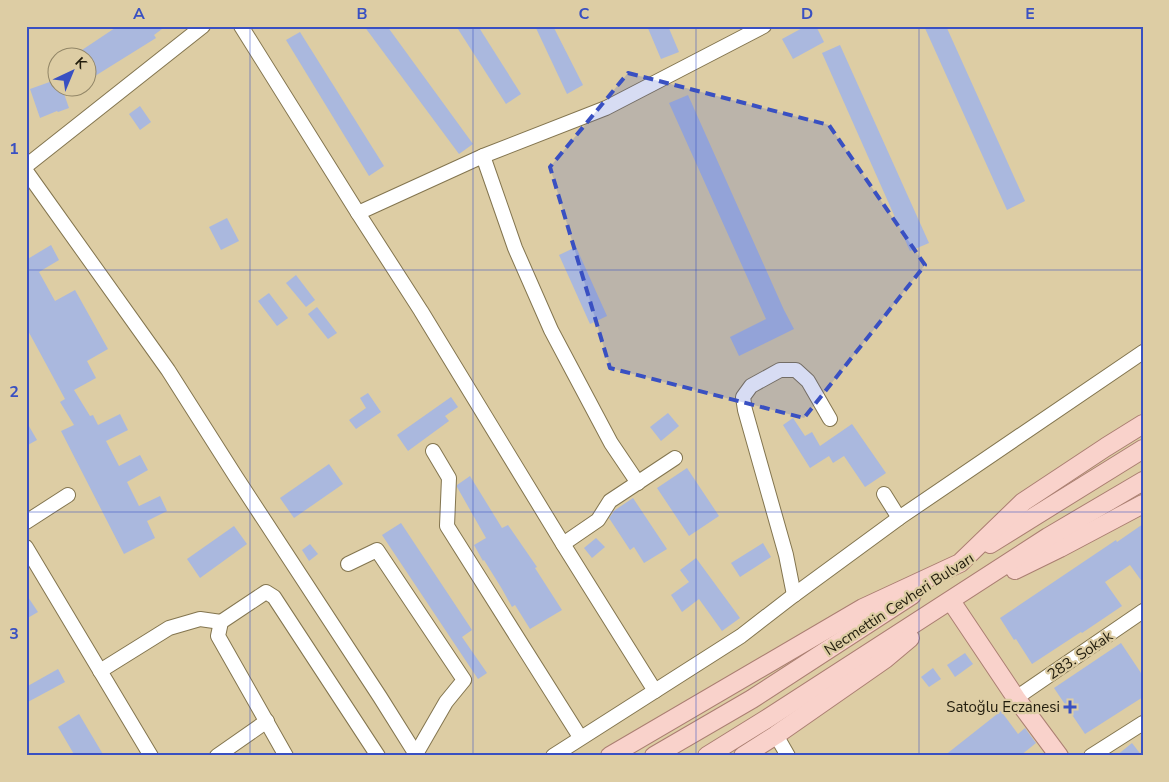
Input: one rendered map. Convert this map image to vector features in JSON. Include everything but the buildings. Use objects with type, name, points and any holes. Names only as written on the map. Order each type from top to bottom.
[{"type":"main road","points":[[610,756],[863,608],[960,563],[1023,502],[1143,424]]},
{"type":"main road","name":"Necmettin Cevheri Bulvarı","points":[[654,756],[752,699],[960,563],[1143,450]]},
{"type":"main road","name":"Necmettin Cevheri Bulvarı","points":[[707,756],[1048,537],[1143,481]]},
{"type":"main road","points":[[743,756],[885,659],[951,601],[1060,548],[1143,504]]},
{"type":"main road","points":[[951,601],[1016,698],[1059,756]]},
{"type":"street","points":[[26,166],[203,26]]},
{"type":"street","points":[[241,26],[421,311],[655,691]]},
{"type":"street","points":[[358,213],[483,156],[606,108],[764,26]]},
{"type":"street","points":[[483,156],[515,248],[551,330],[611,443],[638,483]]},
{"type":"street","points":[[26,171],[168,370],[417,755],[446,702],[464,680],[377,550],[348,564]]},
{"type":"street","points":[[553,756],[741,636],[899,518],[1143,352]]},
{"type":"street","points":[[794,595],[786,555],[743,397],[751,386],[780,370],[796,370],[808,380],[830,419]]},
{"type":"street","points":[[432,451],[449,478],[447,526],[580,738]]},
{"type":"street","points":[[563,544],[598,520],[610,501],[676,458]]},
{"type":"street","points":[[884,494],[899,518]]},
{"type":"street","points":[[26,522],[68,495]]},
{"type":"street","points":[[26,547],[31,566],[100,670],[152,756]]},
{"type":"street","points":[[100,670],[169,628],[200,619],[221,622],[266,592],[274,597],[378,756]]},
{"type":"street","name":"283. Sokak","points":[[1016,698],[1143,612]]},
{"type":"street","points":[[221,622],[218,636],[286,756]]},
{"type":"street","points":[[217,756],[267,721]]},
{"type":"street","points":[[1091,756],[1143,723]]},
{"type":"street","points":[[776,735],[788,756]]},
{"type":"highlighted area","points":[[628,73],[829,125],[925,265],[804,418],[610,368],[550,167]]},
{"type":"place","name":"Satoğlu Eczanesi","points":[[1070,707]]}]
